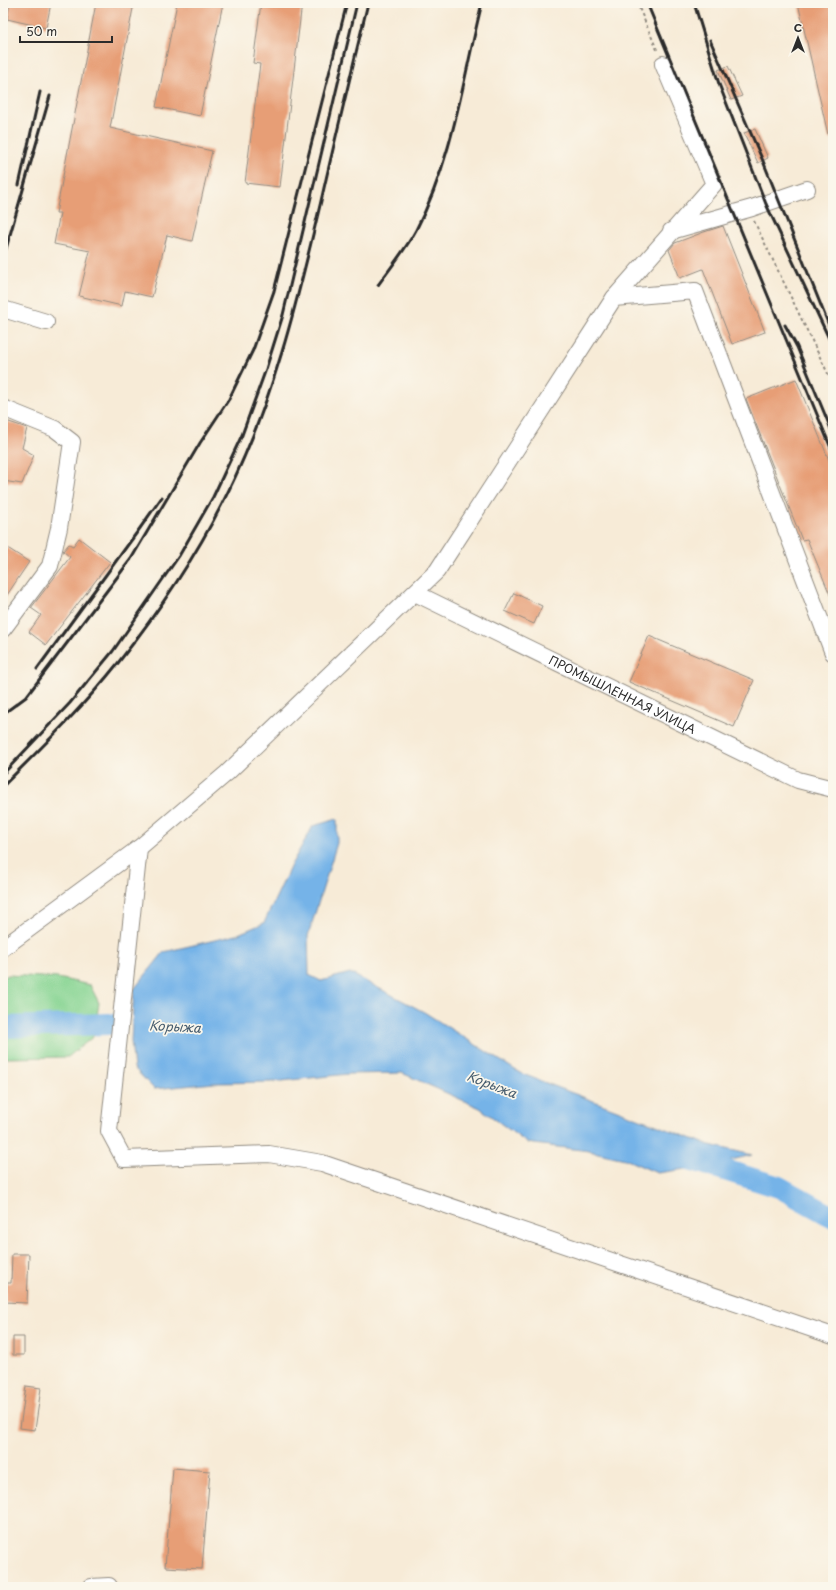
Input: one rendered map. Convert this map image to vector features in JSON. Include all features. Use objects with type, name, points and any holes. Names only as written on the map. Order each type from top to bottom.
[{"type":"street","points":[[3,948],[139,848],[227,773],[415,593],[437,570],[614,298],[671,231],[714,184],[663,64]]},
{"type":"street","points":[[671,231],[748,210],[807,189]]},
{"type":"street","points":[[614,298],[695,292],[833,653]]},
{"type":"street","points":[[3,309],[46,322]]},
{"type":"street","points":[[3,408],[56,429],[72,442],[59,528],[50,566],[3,629]]},
{"type":"street","name":"ПРОМЫШЛЕННАЯ УЛИЦА","points":[[415,593],[798,780],[833,789]]},
{"type":"street","points":[[139,848],[109,1131],[124,1159],[269,1154],[322,1163],[833,1336]]},
{"type":"street","points":[[91,1587],[109,1586]]},
{"type":"path","points":[[637,3],[663,64]]},
{"type":"path","points":[[748,210],[833,384]]},
{"type":"green space","points":[[8,975],[58,978],[90,985],[99,1003],[94,1036],[68,1057],[3,1058],[3,978]]},
{"type":"water","points":[[337,819],[337,843],[308,936],[309,975],[321,981],[350,973],[424,1012],[520,1073],[706,1144],[752,1155],[707,1166],[657,1173],[625,1159],[589,1151],[527,1143],[480,1108],[402,1073],[348,1074],[272,1082],[214,1083],[154,1089],[134,1068],[131,1041],[134,989],[164,952],[236,935],[264,923],[291,865],[313,826]]},
{"type":"building","points":[[10,3],[51,3],[46,28],[7,19]]},
{"type":"building","points":[[96,3],[134,3],[110,128],[212,151],[192,241],[167,235],[152,297],[125,291],[122,306],[79,296],[90,251],[54,244],[60,213],[56,213]]},
{"type":"building","points":[[177,3],[223,3],[200,116],[156,107]]},
{"type":"building","points":[[261,3],[302,3],[280,187],[245,183],[260,64],[253,63]]},
{"type":"building","points":[[798,3],[833,3],[833,138],[829,139]]},
{"type":"building","points":[[728,66],[742,96],[731,100],[718,70]]},
{"type":"building","points":[[755,129],[768,158],[758,163],[744,133]]},
{"type":"building","points":[[723,226],[765,332],[732,344],[703,269],[680,278],[669,250],[675,243]]},
{"type":"building","points":[[796,379],[833,470],[833,602],[807,539],[802,540],[746,399]]},
{"type":"building","points":[[3,420],[27,428],[22,448],[34,455],[22,484],[3,481]]},
{"type":"building","points":[[79,538],[110,562],[46,645],[29,632],[41,615],[31,608],[70,557],[63,551],[69,544],[73,546]]},
{"type":"building","points":[[3,545],[29,562],[3,601]]},
{"type":"building","points":[[514,593],[542,606],[534,624],[505,611]]},
{"type":"building","points":[[649,636],[754,680],[734,727],[629,682]]},
{"type":"building","points":[[12,1254],[29,1254],[27,1303],[5,1302],[5,1283],[11,1283]]},
{"type":"building","points":[[13,1337],[24,1337],[24,1355],[13,1355]]},
{"type":"building","points":[[26,1386],[41,1388],[35,1430],[20,1428]]},
{"type":"building","points":[[173,1468],[210,1471],[202,1569],[165,1567]]},
{"type":"waterway","name":"Корыжа","points":[[3,1027],[109,1024]]},
{"type":"waterway","name":"Корыжа","points":[[683,1157],[779,1187],[833,1217]]},
{"type":"railway","points":[[3,714],[26,697],[131,559],[200,443],[229,399],[253,350],[274,291],[347,3]]},
{"type":"railway","points":[[3,774],[70,703],[113,651],[179,556],[213,497],[242,435],[266,369],[283,315],[357,3]]},
{"type":"railway","points":[[3,786],[91,695],[118,663],[148,623],[203,540],[243,461],[270,388],[293,314],[368,3]]},
{"type":"railway","points":[[378,285],[412,237],[429,203],[456,118],[482,3]]},
{"type":"railway","points":[[647,3],[833,453]]},
{"type":"railway","points":[[694,3],[719,84],[766,204],[833,347]]},
{"type":"railway","points":[[710,40],[763,161],[830,328]]},
{"type":"railway","points":[[19,185],[40,92]]},
{"type":"railway","points":[[3,259],[50,96]]},
{"type":"railway","points":[[785,325],[797,347],[833,434]]},
{"type":"railway","points":[[37,669],[162,497]]}]
